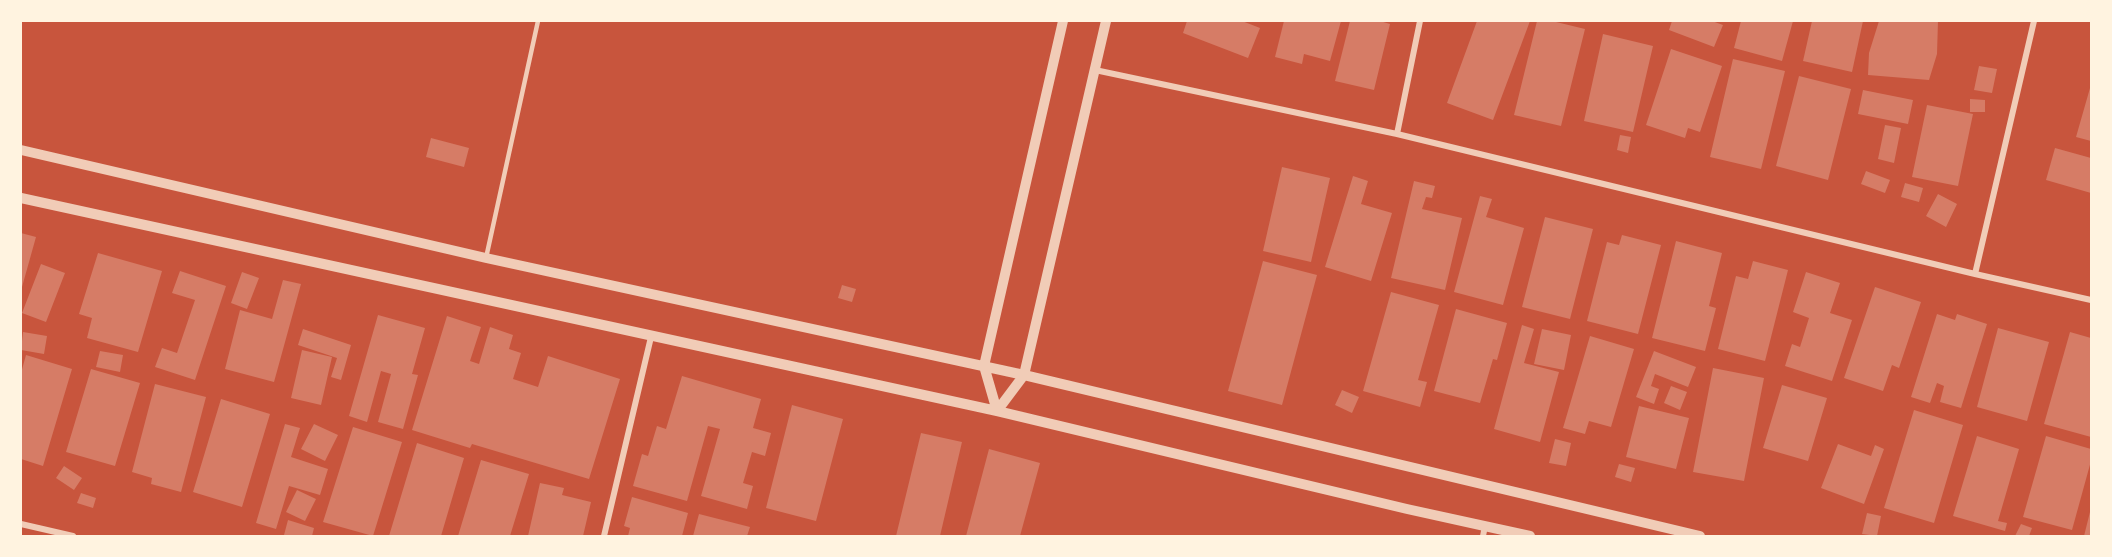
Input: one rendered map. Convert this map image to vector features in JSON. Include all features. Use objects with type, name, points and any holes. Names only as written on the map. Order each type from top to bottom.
[{"type":"street","points":[[997,411],[984,366],[1063,21]]},
{"type":"street","points":[[997,411],[1024,375],[1106,21]]},
{"type":"street","points":[[1397,134],[1420,21]]},
{"type":"street","points":[[1975,274],[2034,21]]},
{"type":"street","points":[[1095,69],[1397,134],[2091,300]]},
{"type":"street","points":[[21,150],[486,258],[1024,375],[1700,536]]},
{"type":"street","points":[[21,198],[997,411],[1484,531],[1530,536]]},
{"type":"street","points":[[604,536],[651,337]]},
{"type":"street","points":[[21,524],[73,536]]},
{"type":"lane","points":[[486,258],[538,21]]},
{"type":"building","points":[[1187,21],[1242,21],[1260,28],[1248,58],[1183,33]]},
{"type":"building","points":[[1284,21],[1341,21],[1330,61],[1304,54],[1302,64],[1275,57]]},
{"type":"building","points":[[1350,21],[1380,21],[1390,24],[1374,90],[1335,81]]},
{"type":"building","points":[[1477,21],[1530,21],[1493,120],[1447,103]]},
{"type":"building","points":[[1537,21],[1552,21],[1585,29],[1561,126],[1514,115]]},
{"type":"building","points":[[1672,21],[1712,21],[1723,25],[1714,47],[1669,30]]},
{"type":"building","points":[[1741,21],[1793,21],[1782,61],[1734,48]]},
{"type":"building","points":[[1812,21],[1863,21],[1852,72],[1803,61]]},
{"type":"building","points":[[1879,21],[1938,21],[1937,54],[1929,80],[1868,75],[1869,53]]},
{"type":"building","points":[[1603,34],[1653,46],[1633,132],[1584,121]]},
{"type":"building","points":[[1671,49],[1722,66],[1700,132],[1688,128],[1685,138],[1646,125]]},
{"type":"building","points":[[1733,59],[1785,71],[1761,169],[1710,157]]},
{"type":"building","points":[[1979,66],[1997,69],[1992,93],[1974,90]]},
{"type":"building","points":[[1799,76],[1851,89],[1828,180],[1776,166]]},
{"type":"building","points":[[2091,88],[2091,141],[2076,137]]},
{"type":"building","points":[[1863,90],[1913,100],[1908,124],[1858,114]]},
{"type":"building","points":[[1970,99],[1985,100],[1985,112],[1970,112]]},
{"type":"building","points":[[1927,105],[1973,114],[1958,186],[1912,177]]},
{"type":"building","points":[[1885,125],[1901,128],[1894,163],[1878,159]]},
{"type":"building","points":[[1620,135],[1631,137],[1628,153],[1617,150]]},
{"type":"building","points":[[431,138],[469,148],[464,167],[426,157]]},
{"type":"building","points":[[2055,148],[2091,158],[2091,193],[2046,180]]},
{"type":"building","points":[[1282,167],[1330,178],[1311,262],[1263,251]]},
{"type":"building","points":[[1866,171],[1890,180],[1885,193],[1861,184]]},
{"type":"building","points":[[1353,176],[1368,181],[1361,204],[1392,213],[1371,281],[1325,267]]},
{"type":"building","points":[[1414,181],[1435,186],[1432,198],[1426,197],[1422,209],[1462,218],[1445,290],[1391,278]]},
{"type":"building","points":[[1905,183],[1923,188],[1919,202],[1901,197]]},
{"type":"building","points":[[1938,194],[1957,204],[1946,227],[1926,216]]},
{"type":"building","points":[[1480,196],[1492,199],[1486,217],[1524,228],[1503,305],[1454,292]]},
{"type":"building","points":[[1545,217],[1593,229],[1570,319],[1522,307]]},
{"type":"building","points":[[21,233],[36,237],[22,287],[21,287]]},
{"type":"building","points":[[1622,235],[1661,245],[1638,334],[1587,321],[1607,242],[1619,245]]},
{"type":"building","points":[[1676,241],[1722,253],[1709,306],[1716,308],[1705,351],[1652,338]]},
{"type":"building","points":[[98,253],[162,271],[138,352],[87,338],[92,318],[79,314]]},
{"type":"building","points":[[1263,261],[1317,275],[1282,405],[1228,391]]},
{"type":"building","points":[[1753,261],[1788,270],[1765,361],[1718,349],[1736,276],[1748,279]]},
{"type":"building","points":[[41,264],[65,273],[46,322],[22,313]]},
{"type":"building","points":[[180,271],[226,286],[195,380],[155,367],[162,348],[177,353],[195,300],[172,293]]},
{"type":"building","points":[[242,272],[259,278],[247,309],[231,303]]},
{"type":"building","points":[[1806,272],[1840,283],[1830,313],[1852,320],[1832,381],[1785,366],[1792,344],[1800,347],[1809,318],[1793,312]]},
{"type":"building","points":[[283,280],[301,284],[274,382],[225,369],[240,310],[272,319]]},
{"type":"building","points":[[842,285],[856,289],[852,302],[838,298]]},
{"type":"building","points":[[1875,287],[1921,302],[1899,368],[1892,365],[1883,391],[1844,378]]},
{"type":"building","points":[[1391,292],[1439,305],[1418,380],[1427,382],[1420,407],[1363,391]]},
{"type":"building","points":[[1456,309],[1507,323],[1497,360],[1493,359],[1480,403],[1434,391]]},
{"type":"building","points":[[1937,314],[1955,320],[1957,314],[1987,324],[1961,408],[1940,402],[1944,386],[1937,383],[1930,403],[1911,397]]},
{"type":"building","points":[[378,315],[425,328],[412,374],[418,375],[403,429],[378,422],[391,374],[381,371],[367,422],[349,416]]},
{"type":"building","points":[[447,316],[481,327],[470,361],[479,364],[490,327],[513,335],[509,349],[521,353],[513,379],[538,387],[548,356],[620,379],[589,479],[472,444],[470,448],[412,430]]},
{"type":"building","points":[[1522,325],[1534,329],[1524,363],[1559,372],[1540,442],[1494,429]]},
{"type":"building","points":[[1998,328],[2049,342],[2027,421],[1977,407]]},
{"type":"building","points":[[303,329],[351,345],[341,380],[331,377],[337,358],[298,345]]},
{"type":"building","points":[[1542,329],[1571,335],[1564,370],[1534,364]]},
{"type":"building","points":[[23,332],[47,336],[44,354],[21,350]]},
{"type":"building","points":[[2070,332],[2091,338],[2091,437],[2044,424]]},
{"type":"building","points":[[1590,336],[1634,349],[1611,427],[1589,421],[1585,434],[1563,428]]},
{"type":"building","points":[[302,350],[332,357],[321,405],[291,398]]},
{"type":"building","points":[[100,351],[123,355],[120,372],[96,367]]},
{"type":"building","points":[[1654,351],[1696,367],[1688,387],[1655,374],[1651,386],[1659,389],[1654,404],[1636,397]]},
{"type":"building","points":[[26,355],[72,369],[43,466],[21,459],[21,373]]},
{"type":"building","points":[[1713,368],[1764,378],[1744,481],[1693,472]]},
{"type":"building","points":[[91,369],[140,383],[115,466],[66,452]]},
{"type":"building","points":[[682,376],[761,399],[753,428],[771,433],[765,456],[752,452],[743,483],[753,486],[747,509],[701,496],[720,429],[708,426],[687,501],[633,486],[642,454],[648,456],[657,426],[666,429]]},
{"type":"building","points":[[155,384],[206,397],[181,492],[151,484],[152,478],[132,472]]},
{"type":"building","points":[[1782,385],[1827,398],[1808,461],[1763,448]]},
{"type":"building","points":[[1671,386],[1687,392],[1680,410],[1664,403]]},
{"type":"building","points":[[1342,390],[1359,397],[1352,413],[1335,405]]},
{"type":"building","points":[[221,399],[270,414],[242,507],[193,492]]},
{"type":"building","points":[[792,405],[843,419],[816,521],[766,508]]},
{"type":"building","points":[[1639,406],[1689,418],[1676,469],[1626,457]]},
{"type":"building","points":[[1914,410],[1963,425],[1934,523],[1884,508]]},
{"type":"building","points":[[285,424],[300,428],[291,457],[328,469],[320,495],[289,486],[276,529],[256,523]]},
{"type":"building","points":[[314,424],[338,435],[325,461],[301,449]]},
{"type":"building","points":[[353,427],[402,442],[373,536],[323,522]]},
{"type":"building","points":[[921,433],[962,442],[940,536],[896,536]]},
{"type":"building","points":[[1977,436],[2019,449],[1998,521],[2007,523],[2005,531],[1953,516]]},
{"type":"building","points":[[2046,436],[2091,449],[2091,461],[2072,530],[2023,517]]},
{"type":"building","points":[[1555,439],[1571,443],[1566,466],[1549,463]]},
{"type":"building","points":[[417,443],[464,458],[441,536],[389,536]]},
{"type":"building","points":[[1838,444],[1871,456],[1875,445],[1884,449],[1864,504],[1821,488]]},
{"type":"building","points":[[989,449],[1040,463],[1020,536],[966,536]]},
{"type":"building","points":[[481,460],[529,474],[510,536],[458,536]]},
{"type":"building","points":[[1619,464],[1635,468],[1631,482],[1615,477]]},
{"type":"building","points":[[64,466],[82,478],[74,490],[56,478]]},
{"type":"building","points":[[540,483],[564,488],[562,495],[591,502],[583,536],[528,536]]},
{"type":"building","points":[[297,490],[316,499],[305,521],[286,512]]},
{"type":"building","points":[[81,493],[96,498],[93,508],[77,503]]},
{"type":"building","points":[[632,497],[688,513],[682,536],[628,536],[630,528],[624,526]]},
{"type":"building","points":[[2090,512],[2091,536],[2084,536]]},
{"type":"building","points":[[1867,513],[1881,516],[1877,536],[1862,534]]},
{"type":"building","points":[[699,514],[750,527],[747,536],[693,536]]},
{"type":"building","points":[[288,520],[314,528],[312,536],[284,535]]},
{"type":"building","points":[[2021,524],[2032,528],[2029,536],[2015,536]]}]
